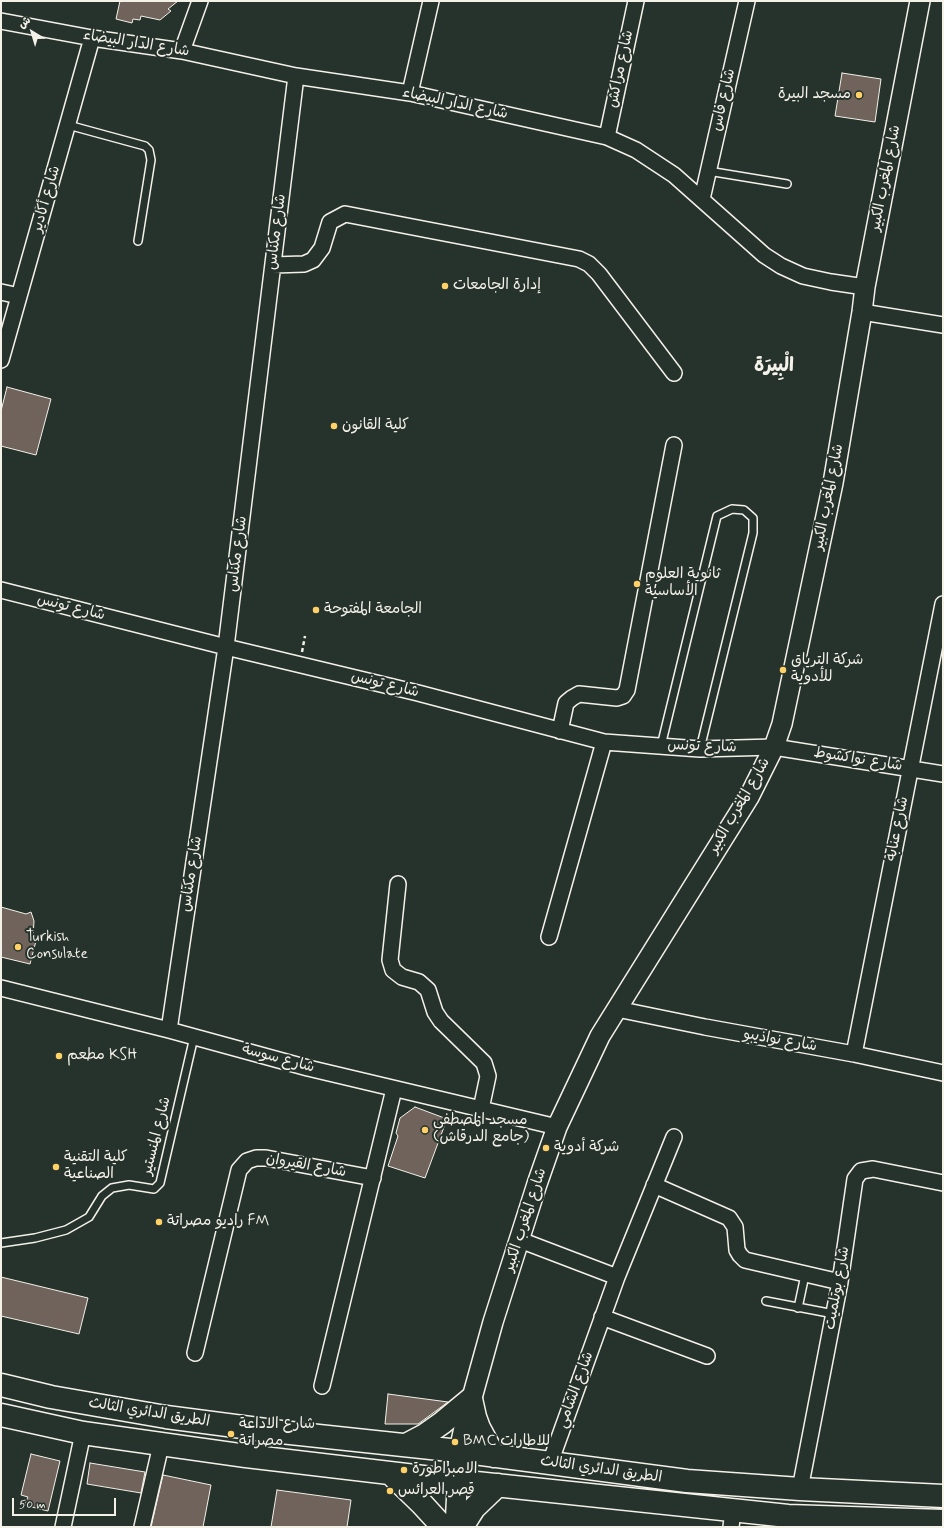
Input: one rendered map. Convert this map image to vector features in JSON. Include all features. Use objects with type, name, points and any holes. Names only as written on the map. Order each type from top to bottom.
[{"type":"main road","name":"الطريق الدائري الثالث","points":[[1,1385],[51,1397],[166,1417],[281,1432],[459,1451],[687,1481],[800,1489],[943,1496]]},
{"type":"main road","points":[[406,1445],[425,1435],[442,1423],[471,1398]]},
{"type":"main road","points":[[471,1398],[474,1417],[494,1456]]},
{"type":"main road","name":"الطريق الدائري الثالث","points":[[1,1415],[83,1433],[161,1445],[498,1485],[732,1518],[788,1516],[943,1521]]},
{"type":"main road","points":[[390,1473],[443,1527]]},
{"type":"main road","points":[[462,1527],[474,1508],[498,1485]]},
{"type":"street","points":[[182,51],[200,1]]},
{"type":"street","points":[[410,93],[431,1]]},
{"type":"street","name":"شارع مراكش","points":[[607,137],[636,1]]},
{"type":"street","name":"شارع فاس","points":[[702,199],[747,1]]},
{"type":"street","name":"شارع المغرب الكبير","points":[[455,1527],[459,1451],[471,1398],[493,1322],[537,1184],[557,1127],[600,1036],[749,797],[774,747],[782,724],[833,483],[865,287],[920,1]]},
{"type":"street","name":"شارع الدار البيضاء","points":[[1,21],[92,38],[182,51],[296,76],[410,93],[607,137],[636,150],[674,175],[764,255],[781,266],[803,276],[865,287]]},
{"type":"street","name":"شارع أكادير","points":[[1,360],[92,38]]},
{"type":"street","name":"شارع مكناس","points":[[169,1030],[226,647],[296,76]]},
{"type":"street","points":[[274,265],[304,264],[313,260],[322,248],[330,222],[345,214],[579,259],[589,264],[599,274],[674,373]]},
{"type":"street","points":[[1,292],[19,296]]},
{"type":"street","points":[[862,312],[943,325]]},
{"type":"street","points":[[560,731],[566,703],[572,698],[580,694],[617,698],[623,696],[627,690],[674,445]]},
{"type":"street","name":"شارع تونس","points":[[1,590],[226,647],[418,693],[604,742],[700,749],[774,747]]},
{"type":"street","name":"شارع عنابة","points":[[854,1054],[943,604]]},
{"type":"street","points":[[549,937],[604,742]]},
{"type":"street","name":"شارع نواكشوط","points":[[774,747],[943,774]]},
{"type":"street","points":[[398,884],[390,960],[393,970],[402,977],[419,982],[428,990],[435,1012],[441,1021],[484,1063],[488,1076],[481,1109]]},
{"type":"street","name":"شارع سوسة","points":[[1,988],[169,1030],[308,1068],[557,1127]]},
{"type":"street","name":"شارع نواذيبو","points":[[617,1009],[705,1027],[854,1054],[943,1073]]},
{"type":"street","points":[[322,1386],[394,1089]]},
{"type":"street","name":"شارع الشامي","points":[[550,1463],[617,1277],[674,1137]]},
{"type":"street","name":"شارع القيروان","points":[[195,1353],[239,1170],[247,1161],[256,1158],[266,1158],[373,1178]]},
{"type":"street","name":"شارع بوتلميت","points":[[800,1489],[840,1282],[855,1179],[861,1172],[873,1169],[943,1183]]},
{"type":"street","points":[[654,1185],[729,1218],[735,1227],[737,1250],[745,1260],[840,1282]]},
{"type":"street","points":[[520,1240],[617,1277]]},
{"type":"street","points":[[602,1317],[707,1356]]},
{"type":"street","points":[[63,1527],[83,1433]]},
{"type":"street","points":[[142,1527],[161,1445]]},
{"type":"lane","points":[[68,125],[145,146],[149,150],[151,160],[138,241]]},
{"type":"lane","points":[[708,171],[787,184]]},
{"type":"lane","points":[[661,746],[717,516],[732,509],[744,510],[753,518],[753,533],[700,749]]},
{"type":"lane","name":"شارع المنستير","points":[[1,1243],[35,1238],[66,1230],[89,1217],[102,1196],[112,1188],[129,1185],[154,1189],[160,1183],[194,1037]]},
{"type":"lane","points":[[798,1308],[805,1275]]},
{"type":"lane","points":[[766,1301],[834,1314]]},
{"type":"building","points":[[120,1],[178,1],[168,9],[171,11],[160,20],[141,16],[140,20],[133,19],[132,23],[116,19]]},
{"type":"building","points":[[842,73],[881,79],[875,122],[835,116]]},
{"type":"building","points":[[7,387],[51,399],[36,455],[1,446],[1,411]]},
{"type":"building","name":"Turkish Consulate","points":[[1,907],[26,914],[31,912],[34,921],[33,937],[37,937],[30,964],[1,957]]},
{"type":"building","points":[[415,1107],[447,1119],[425,1178],[388,1166],[398,1136],[396,1133],[400,1118]]},
{"type":"building","points":[[1,1277],[88,1298],[79,1334],[1,1316]]},
{"type":"building","points":[[388,1394],[448,1402],[418,1424],[385,1424]]},
{"type":"building","points":[[31,1454],[60,1461],[48,1511],[24,1505],[28,1497],[21,1495]]},
{"type":"building","points":[[90,1463],[145,1472],[141,1493],[87,1484]]},
{"type":"building","points":[[163,1475],[211,1485],[203,1527],[151,1527]]},
{"type":"building","points":[[277,1490],[351,1500],[347,1527],[271,1527]]},
{"type":"place","name":"مسجد البيرة","points":[[859,95]]},
{"type":"place","name":"إدارة الجامعات","points":[[445,286]]},
{"type":"place","name":"كلية القانون","points":[[334,426]]},
{"type":"place","name":"ثانوية العلوم الأساسية","points":[[637,584]]},
{"type":"place","name":"الجامعة المفتوحة","points":[[316,610]]},
{"type":"place","name":"شركة الترياق للأدوية","points":[[783,670]]},
{"type":"place","name":"Turkish Consulate","points":[[18,947]]},
{"type":"place","name":"مطعم KSH","points":[[59,1056]]},
{"type":"place","name":"مسجد المصطفى (جامع الدرقاش)","points":[[425,1130]]},
{"type":"place","name":"شركة أدوية","points":[[546,1148]]},
{"type":"place","name":"كلية التقنية الصناعية","points":[[56,1167]]},
{"type":"place","name":"راديو مصراتة FM","points":[[159,1222]]},
{"type":"place","name":"شارع الاداعة مصراتة","points":[[231,1434]]},
{"type":"place","name":"BMC للاطارات","points":[[455,1442]]},
{"type":"place","name":"الامبراطورة","points":[[404,1470]]},
{"type":"place","name":"قصر العرائس","points":[[390,1491]]},
{"type":"district","name":"الْبِيرَة","points":[[774,367]]}]
